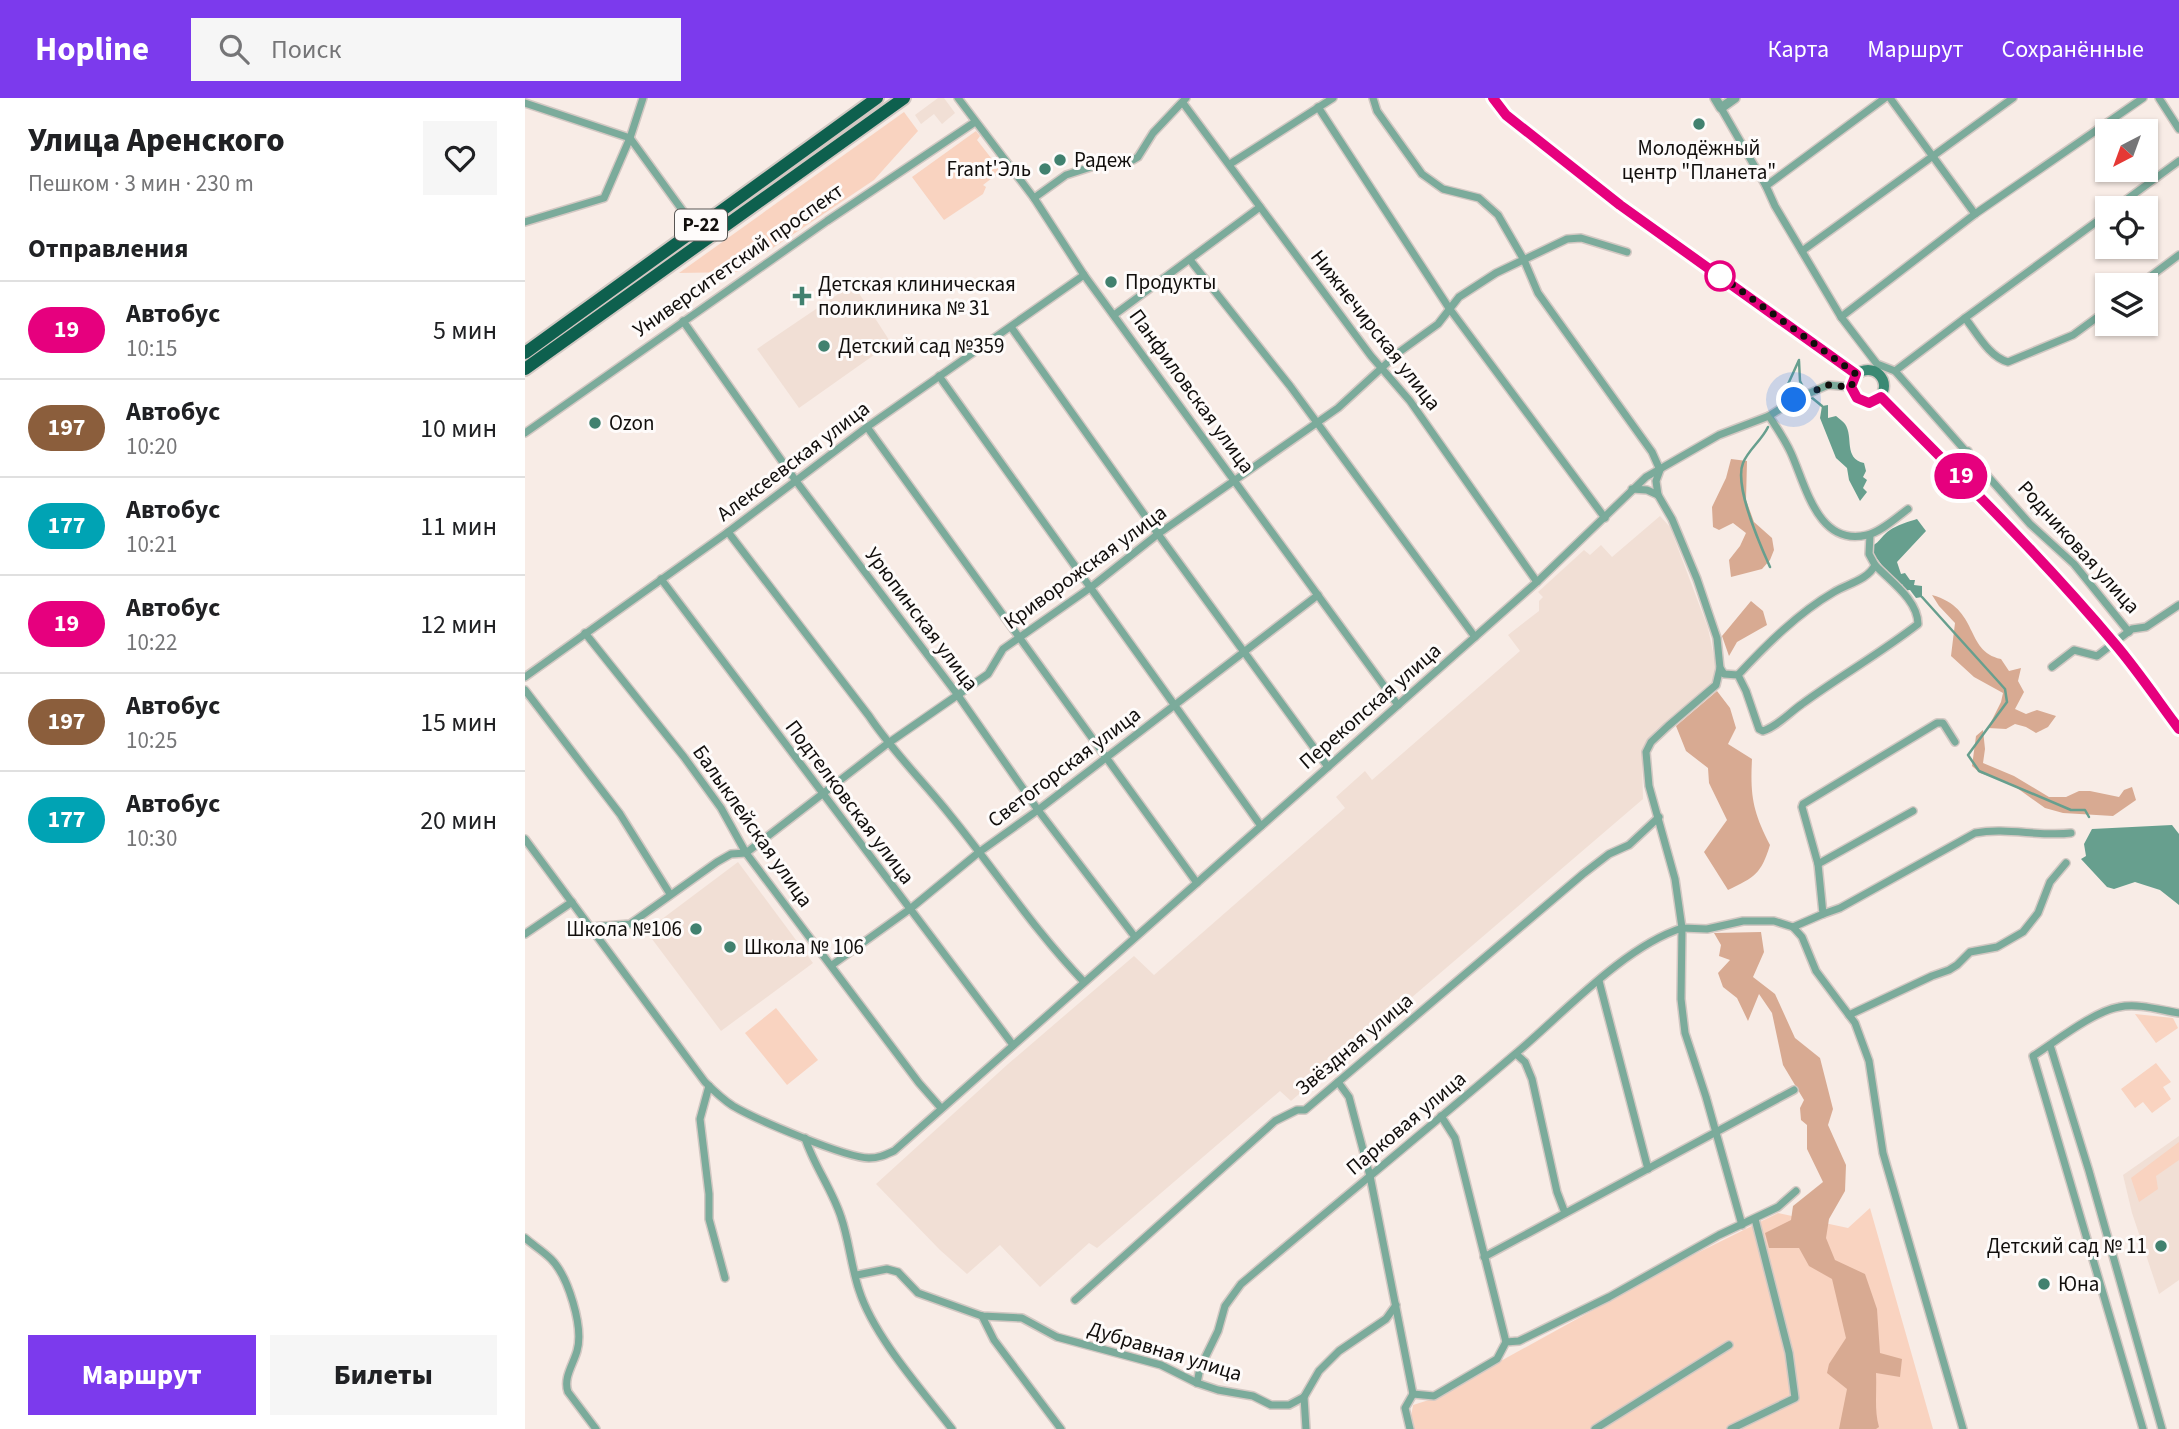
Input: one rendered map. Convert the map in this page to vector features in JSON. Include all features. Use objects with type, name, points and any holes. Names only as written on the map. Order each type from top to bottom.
[{"type":"highway","name":"Р-22","points":[[525,353],[877,98]]},
{"type":"highway","name":"Университетский проспект","points":[[525,369],[904,98]]},
{"type":"main road","points":[[1493,98],[1506,115],[1620,205],[1856,374],[1851,387],[1857,398],[1869,403],[1881,397],[1885,385],[1882,370]]},
{"type":"main road","name":"Родниковая улица","points":[[1856,374],[1868,369],[1882,370]]},
{"type":"main road","name":"Родниковая улица","points":[[1881,397],[2062,583],[2115,644],[2179,729]]},
{"type":"street","points":[[525,222],[604,198],[630,138],[643,98]]},
{"type":"street","name":"Панфиловская улица","points":[[958,98],[1034,198],[1084,275],[1398,705]]},
{"type":"street","points":[[1230,164],[1333,98]]},
{"type":"street","points":[[1373,98],[1377,111],[1422,174],[1443,189],[1472,195],[1486,202],[1498,215],[1524,260],[1538,293],[1652,452],[1660,470],[1656,481],[1658,495],[1672,519],[1697,579],[1717,638],[1720,668],[1716,685],[1651,742],[1647,752],[1649,786],[1675,879],[1682,928],[1684,967],[1681,999],[1685,1033],[1742,1225]]},
{"type":"street","name":"Родниковая улица","points":[[1715,98],[1841,317],[1877,364],[1882,370],[1895,371],[2030,523],[2095,587],[2129,632]]},
{"type":"street","points":[[1721,108],[1735,98]]},
{"type":"street","points":[[1766,186],[1888,98],[1975,214]]},
{"type":"street","points":[[1802,251],[2013,98]]},
{"type":"street","points":[[1841,317],[1975,214],[2143,98]]},
{"type":"street","points":[[2159,98],[2179,129]]},
{"type":"street","points":[[1034,198],[1066,175],[1113,160],[1133,160],[1138,157],[1153,133],[1185,100]]},
{"type":"street","name":"Нижнечирская улица","points":[[1185,100],[1260,207],[1382,369],[1410,401],[1537,582]]},
{"type":"street","points":[[525,103],[630,138],[696,229]]},
{"type":"street","points":[[1318,107],[1449,309],[1605,518]]},
{"type":"street","name":"Университетский проспект","points":[[525,433],[975,121]]},
{"type":"street","points":[[2131,196],[2179,161]]},
{"type":"street","points":[[1114,315],[1260,207]]},
{"type":"street","points":[[1895,371],[2095,223]]},
{"type":"street","name":"Криворожская улица","points":[[591,927],[630,924],[731,854],[746,853],[887,744],[988,674],[1003,649],[1090,588],[1157,534],[1315,422],[1339,408],[1398,353],[1438,324],[1459,298],[1481,282],[1567,239],[1581,237],[1627,252]]},
{"type":"street","points":[[2155,273],[2179,255]]},
{"type":"street","points":[[1190,260],[1290,386],[1475,637]]},
{"type":"street","name":"Алексеевская улица","points":[[525,677],[728,532],[867,427],[1084,275]]},
{"type":"street","points":[[1965,318],[1991,352],[2000,360],[2008,362],[2073,335],[2095,319]]},
{"type":"street","name":"Урюпинская улица","points":[[683,321],[796,481],[957,694],[1038,810],[1135,937]]},
{"type":"street","points":[[1011,327],[1157,534],[1328,767]]},
{"type":"street","points":[[939,376],[1261,826]]},
{"type":"street","name":"Перекопская улица","points":[[805,1138],[854,1156],[880,1158],[894,1151],[1537,582],[1646,477],[1719,435],[1769,416],[1794,400],[1828,385],[1851,387]]},
{"type":"street","points":[[1769,416],[1791,452],[1817,515],[1846,536],[1870,535],[1909,509]]},
{"type":"street","points":[[867,427],[1196,883]]},
{"type":"street","points":[[1952,467],[1968,451]]},
{"type":"street","points":[[1632,489],[1647,490],[1658,495]]},
{"type":"street","points":[[728,532],[869,716],[887,744],[950,814],[978,853],[1084,982]]},
{"type":"street","points":[[1738,675],[1752,708],[1755,723],[1763,731],[1890,646],[1918,624],[1912,604],[1875,565],[1869,554],[1870,535]]},
{"type":"street","points":[[1738,675],[1761,650],[1797,619],[1833,592],[1871,572],[1875,565]]},
{"type":"street","name":"Подтелковская улица","points":[[661,579],[1013,1045]]},
{"type":"street","name":"Светогорская улица","points":[[832,965],[910,909],[978,853],[1318,595]]},
{"type":"street","points":[[2052,667],[2074,650],[2097,656],[2132,629],[2147,627],[2179,605]]},
{"type":"street","name":"Балыклейская улица","points":[[585,633],[684,757],[727,817],[746,853],[919,1083],[941,1108]]},
{"type":"street","points":[[1720,668],[1724,674],[1738,675]]},
{"type":"street","points":[[525,690],[620,814],[670,894]]},
{"type":"street","points":[[1823,914],[1818,864],[1807,831],[1803,804],[1937,723],[1947,726],[1955,742]]},
{"type":"street","points":[[1818,864],[1913,811]]},
{"type":"street","name":"Звёздная улица","points":[[1075,1300],[1266,1129],[1297,1110],[1305,1110],[1583,874],[1609,854],[1629,845],[1659,817]]},
{"type":"street","points":[[1793,927],[1840,908],[1975,833],[1994,830],[2053,835],[2071,833]]},
{"type":"street","points":[[525,839],[709,1086],[736,1108],[805,1138],[812,1160],[840,1215],[859,1289],[867,1309],[901,1364],[953,1429]]},
{"type":"street","points":[[1849,1015],[1931,975],[1949,970],[1970,952],[1997,947],[2023,932],[2038,913],[2050,882],[2066,863]]},
{"type":"street","points":[[525,934],[572,902]]},
{"type":"street","points":[[1682,928],[1707,929],[1743,921],[1774,921],[1793,927],[1802,937],[1817,971],[1855,1023],[1869,1061],[1883,1153],[1963,1429]]},
{"type":"street","name":"Парковая улица","points":[[1197,1383],[1200,1368],[1218,1331],[1225,1306],[1241,1284],[1516,1054],[1599,981],[1640,949],[1682,928]]},
{"type":"street","points":[[1599,981],[1648,1169]]},
{"type":"street","points":[[2143,1429],[2033,1056],[2084,1023],[2116,1007],[2146,1007],[2179,1013]]},
{"type":"street","points":[[2050,1045],[2089,1171],[2162,1429]]},
{"type":"street","points":[[1516,1054],[1525,1062],[1532,1079],[1557,1192],[1566,1213]]},
{"type":"street","points":[[1338,1082],[1349,1097],[1370,1176],[1413,1394],[1405,1408],[1410,1429]]},
{"type":"street","points":[[709,1086],[700,1119],[709,1194],[709,1219],[725,1278]]},
{"type":"street","points":[[1485,1257],[1794,1090]]},
{"type":"street","points":[[1413,1394],[1434,1396],[1497,1359],[1506,1342],[1455,1138],[1441,1116]]},
{"type":"street","points":[[1506,1342],[1519,1341],[1543,1330],[1755,1219],[1787,1201],[1796,1191]]},
{"type":"street","points":[[1731,1429],[1795,1398],[1789,1353],[1755,1219]]},
{"type":"street","points":[[525,1238],[550,1258],[560,1271],[569,1293],[576,1315],[578,1347],[566,1385],[568,1392],[596,1429]]},
{"type":"street","name":"Дубравная улица","points":[[857,1275],[887,1269],[898,1272],[918,1293],[982,1316],[1022,1318],[1056,1337],[1161,1365],[1197,1383],[1253,1396],[1271,1405],[1289,1405],[1304,1397]]},
{"type":"street","points":[[1306,1429],[1304,1397],[1319,1371],[1339,1351],[1386,1319],[1396,1305]]},
{"type":"street","points":[[982,1316],[994,1340],[1061,1429]]},
{"type":"street","points":[[1595,1429],[1728,1345]]},
{"type":"shaded area","points":[[938,98],[944,98],[955,113],[942,124],[934,114],[921,124],[915,115]]},
{"type":"shaded area","points":[[904,112],[918,131],[874,180],[737,272],[679,273]]},
{"type":"shaded area","points":[[976,131],[980,136],[977,140],[995,163],[1000,162],[1005,168],[983,185],[986,187],[983,194],[944,220],[912,177]]},
{"type":"shaded area","name":"Детский сад №359","points":[[853,284],[891,343],[799,408],[757,349]]},
{"type":"shaded area","points":[[1828,405],[1828,418],[1836,416],[1844,423],[1848,429],[1853,457],[1864,463],[1866,471],[1863,477],[1867,480],[1863,488],[1867,492],[1860,501],[1849,480],[1847,468],[1836,458],[1820,418],[1822,406]]},
{"type":"shaded area","points":[[1731,459],[1747,461],[1746,500],[1754,522],[1772,538],[1774,550],[1762,569],[1731,577],[1729,560],[1746,533],[1733,523],[1719,530],[1713,527],[1712,507],[1726,478]]},
{"type":"shaded area","points":[[1660,516],[1670,527],[1708,628],[1717,671],[1716,679],[1709,687],[1656,730],[1647,742],[1642,755],[1643,799],[1291,1101],[1280,1091],[1097,1248],[1089,1243],[1040,1287],[1000,1245],[967,1274],[876,1184],[1008,1064],[1134,956],[1154,975],[1345,808],[1336,797],[1365,771],[1372,780],[1520,651],[1508,635],[1539,611],[1539,601],[1543,597],[1538,592],[1584,550],[1590,555],[1601,545],[1612,557]]},
{"type":"shaded area","points":[[1917,519],[1926,531],[1897,562],[1901,574],[1905,573],[1910,580],[1915,580],[1914,585],[1922,586],[1922,597],[1916,598],[1910,590],[1902,591],[1903,585],[1888,575],[1874,556],[1872,546],[1892,528]]},
{"type":"shaded area","points":[[1932,595],[1958,609],[1981,647],[2001,659],[2009,671],[2021,668],[2018,681],[2024,692],[2015,709],[2026,714],[2037,710],[2056,716],[2048,727],[2036,733],[2015,724],[2006,729],[1988,728],[2003,693],[1974,677],[1951,656],[1955,623]]},
{"type":"shaded area","points":[[1751,601],[1763,611],[1767,625],[1737,642],[1729,656],[1722,636]]},
{"type":"shaded area","points":[[1717,691],[1730,708],[1736,728],[1728,744],[1752,759],[1754,804],[1770,845],[1756,874],[1728,890],[1704,852],[1727,820],[1709,783],[1708,768],[1686,751],[1676,726]]},
{"type":"shaded area","points":[[1983,730],[1983,763],[2014,776],[2049,797],[2066,797],[2079,791],[2090,791],[2119,797],[2124,790],[2132,787],[2136,800],[2113,816],[2063,813],[2045,808],[2010,783],[1980,773],[1972,766],[1976,736]]},
{"type":"shaded area","points":[[2172,825],[2179,834],[2179,905],[2160,890],[2135,882],[2114,889],[2107,887],[2081,859],[2086,856],[2084,844],[2092,829]]},
{"type":"shaded area","name":"Школа № 106","points":[[738,862],[813,963],[721,1031],[646,931]]},
{"type":"shaded area","points":[[1761,932],[1764,952],[1753,977],[1775,994],[1795,1038],[1820,1058],[1833,1109],[1828,1125],[1846,1165],[1845,1191],[1829,1219],[1826,1238],[1835,1260],[1865,1274],[1877,1309],[1880,1353],[1902,1359],[1900,1377],[1876,1373],[1879,1427],[1876,1429],[1839,1429],[1847,1389],[1827,1373],[1829,1364],[1846,1338],[1832,1279],[1809,1266],[1799,1248],[1769,1248],[1765,1233],[1791,1220],[1793,1206],[1823,1182],[1807,1149],[1807,1125],[1801,1120],[1800,1108],[1804,1100],[1783,1065],[1772,1013],[1759,994],[1748,1021],[1737,998],[1723,987],[1718,973],[1730,960],[1719,956],[1721,945],[1714,933]]},
{"type":"shaded area","points":[[776,1008],[818,1060],[787,1085],[745,1033]]},
{"type":"shaded area","points":[[2135,1014],[2173,1018],[2178,1028],[2156,1043]]},
{"type":"shaded area","points":[[2156,1063],[2171,1082],[2163,1087],[2171,1099],[2152,1113],[2143,1102],[2135,1108],[2121,1089]]},
{"type":"shaded area","name":"Детский сад № 11","points":[[2179,1136],[2179,1280],[2159,1294],[2132,1213],[2123,1175]]},
{"type":"shaded area","points":[[2179,1142],[2179,1160],[2156,1176],[2158,1189],[2139,1202],[2131,1178]]},
{"type":"shaded area","points":[[1870,1208],[1933,1429],[1413,1429],[1410,1423],[1413,1405],[1432,1399],[1689,1257],[1778,1213],[1848,1228]]},
{"type":"waterway","points":[[1784,393],[1799,360]]},
{"type":"waterway","points":[[1799,361],[1800,381],[1805,391]]},
{"type":"waterway","points":[[1811,397],[1822,406]]},
{"type":"waterway","points":[[1768,427],[1745,458],[1741,473],[1749,515],[1770,567]]},
{"type":"waterway","points":[[1922,597],[2005,689],[2007,702],[1968,755],[1979,771],[2071,810],[2085,810],[2089,817]]},
{"type":"bus line","name":"19","points":[[1493,98],[1506,115],[1620,205],[1856,374],[1851,387],[1857,398],[1869,403],[1881,397],[1952,467],[2062,583],[2123,654],[2179,729]]},
{"type":"place","name":"Молодёжный центр \"Планета\"","points":[[1699,124]]},
{"type":"place","name":"Радеж","points":[[1060,160]]},
{"type":"place","name":"Frant'Эль","points":[[1045,169]]},
{"type":"place","name":"Продукты","points":[[1111,282]]},
{"type":"place","name":"Детская клиническая поликлиника № 31","points":[[802,296]]},
{"type":"place","name":"Детский сад №359","points":[[824,346]]},
{"type":"place","name":"Ozon","points":[[595,423]]},
{"type":"place","name":"Школа №106","points":[[696,929]]},
{"type":"place","name":"Школа № 106","points":[[730,947]]},
{"type":"place","name":"Детский сад № 11","points":[[2161,1246]]},
{"type":"place","name":"Юна","points":[[2044,1284]]},
{"type":"route","points":[[1720,276],[1711,269],[1856,374],[1851,387],[1828,385],[1794,400]]}]
